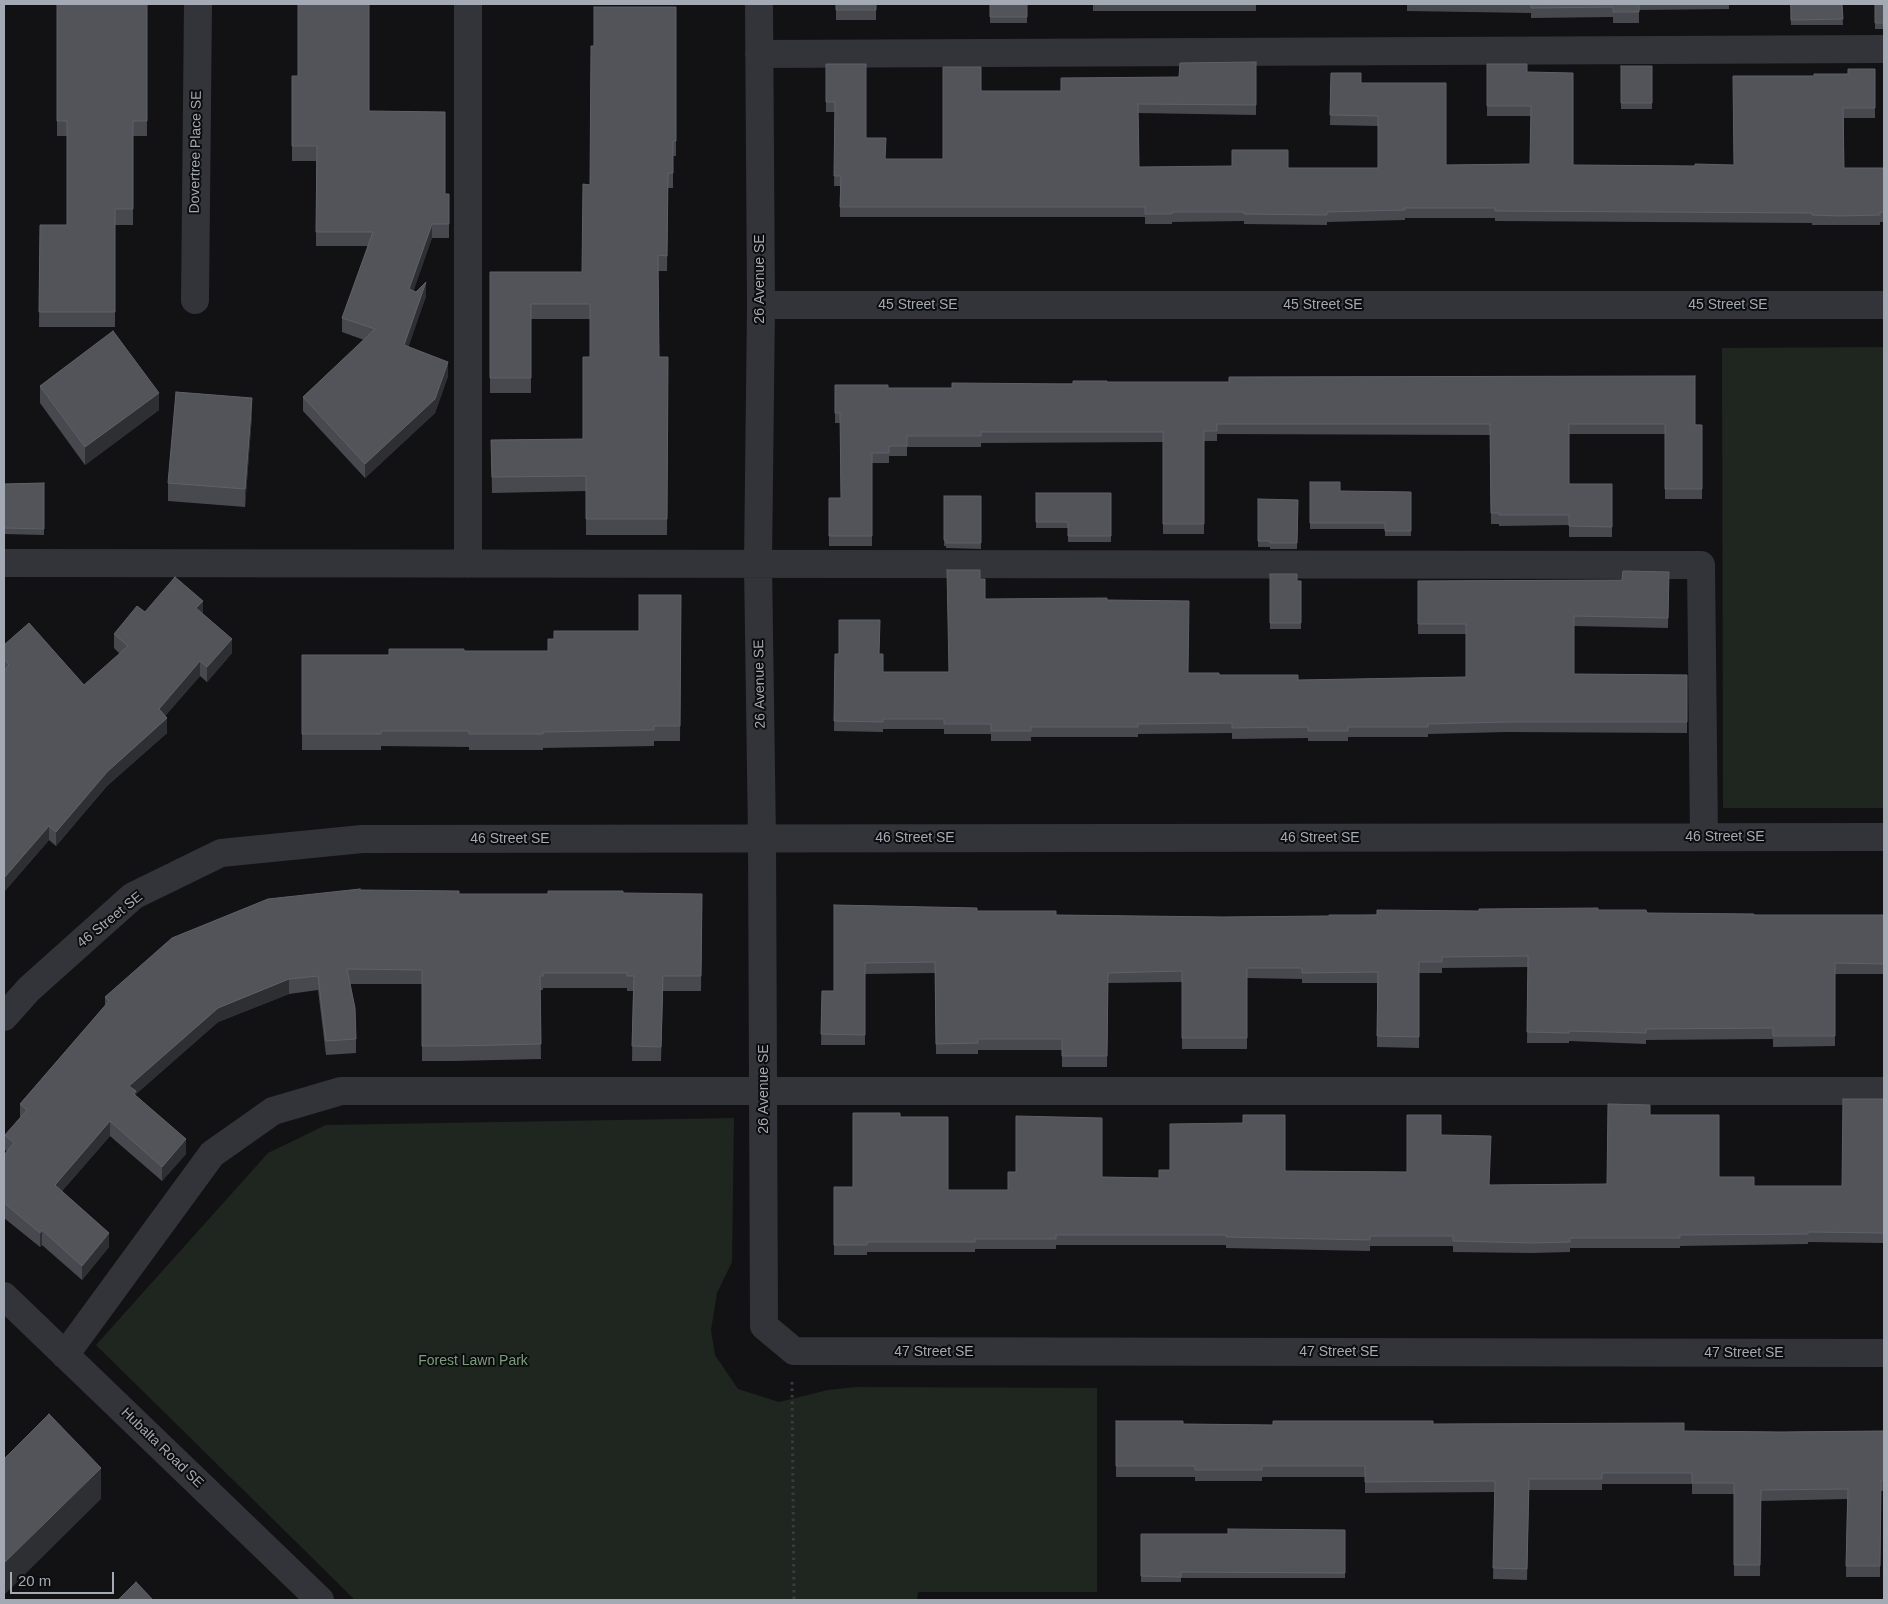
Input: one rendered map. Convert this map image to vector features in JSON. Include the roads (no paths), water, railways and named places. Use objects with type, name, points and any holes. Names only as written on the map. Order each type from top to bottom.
[{"type":"street","name":"Dovertree Place SE","points":[[194,300],[198,4]]},
{"type":"street","points":[[468,4],[468,564]]},
{"type":"street","name":"26 Avenue SE","points":[[759,4],[761,305],[758,564],[764,1091],[764,1326],[794,1351]]},
{"type":"street","points":[[759,54],[1884,49]]},
{"type":"street","name":"45 Street SE","points":[[761,305],[1884,305]]},
{"type":"street","points":[[4,564],[1701,564],[1704,837]]},
{"type":"street","name":"46 Street SE","points":[[4,1017],[28,989],[133,896],[220,853],[362,839],[1884,837]]},
{"type":"street","points":[[65,1355],[212,1154],[273,1111],[341,1091],[1884,1091]]},
{"type":"street","name":"Hubalta Road SE","points":[[4,1296],[320,1600]]},
{"type":"street","name":"47 Street SE","points":[[794,1351],[1884,1353]]},
{"type":"park label","name":"Forest Lawn Park","points":[[473,1361]]}]
